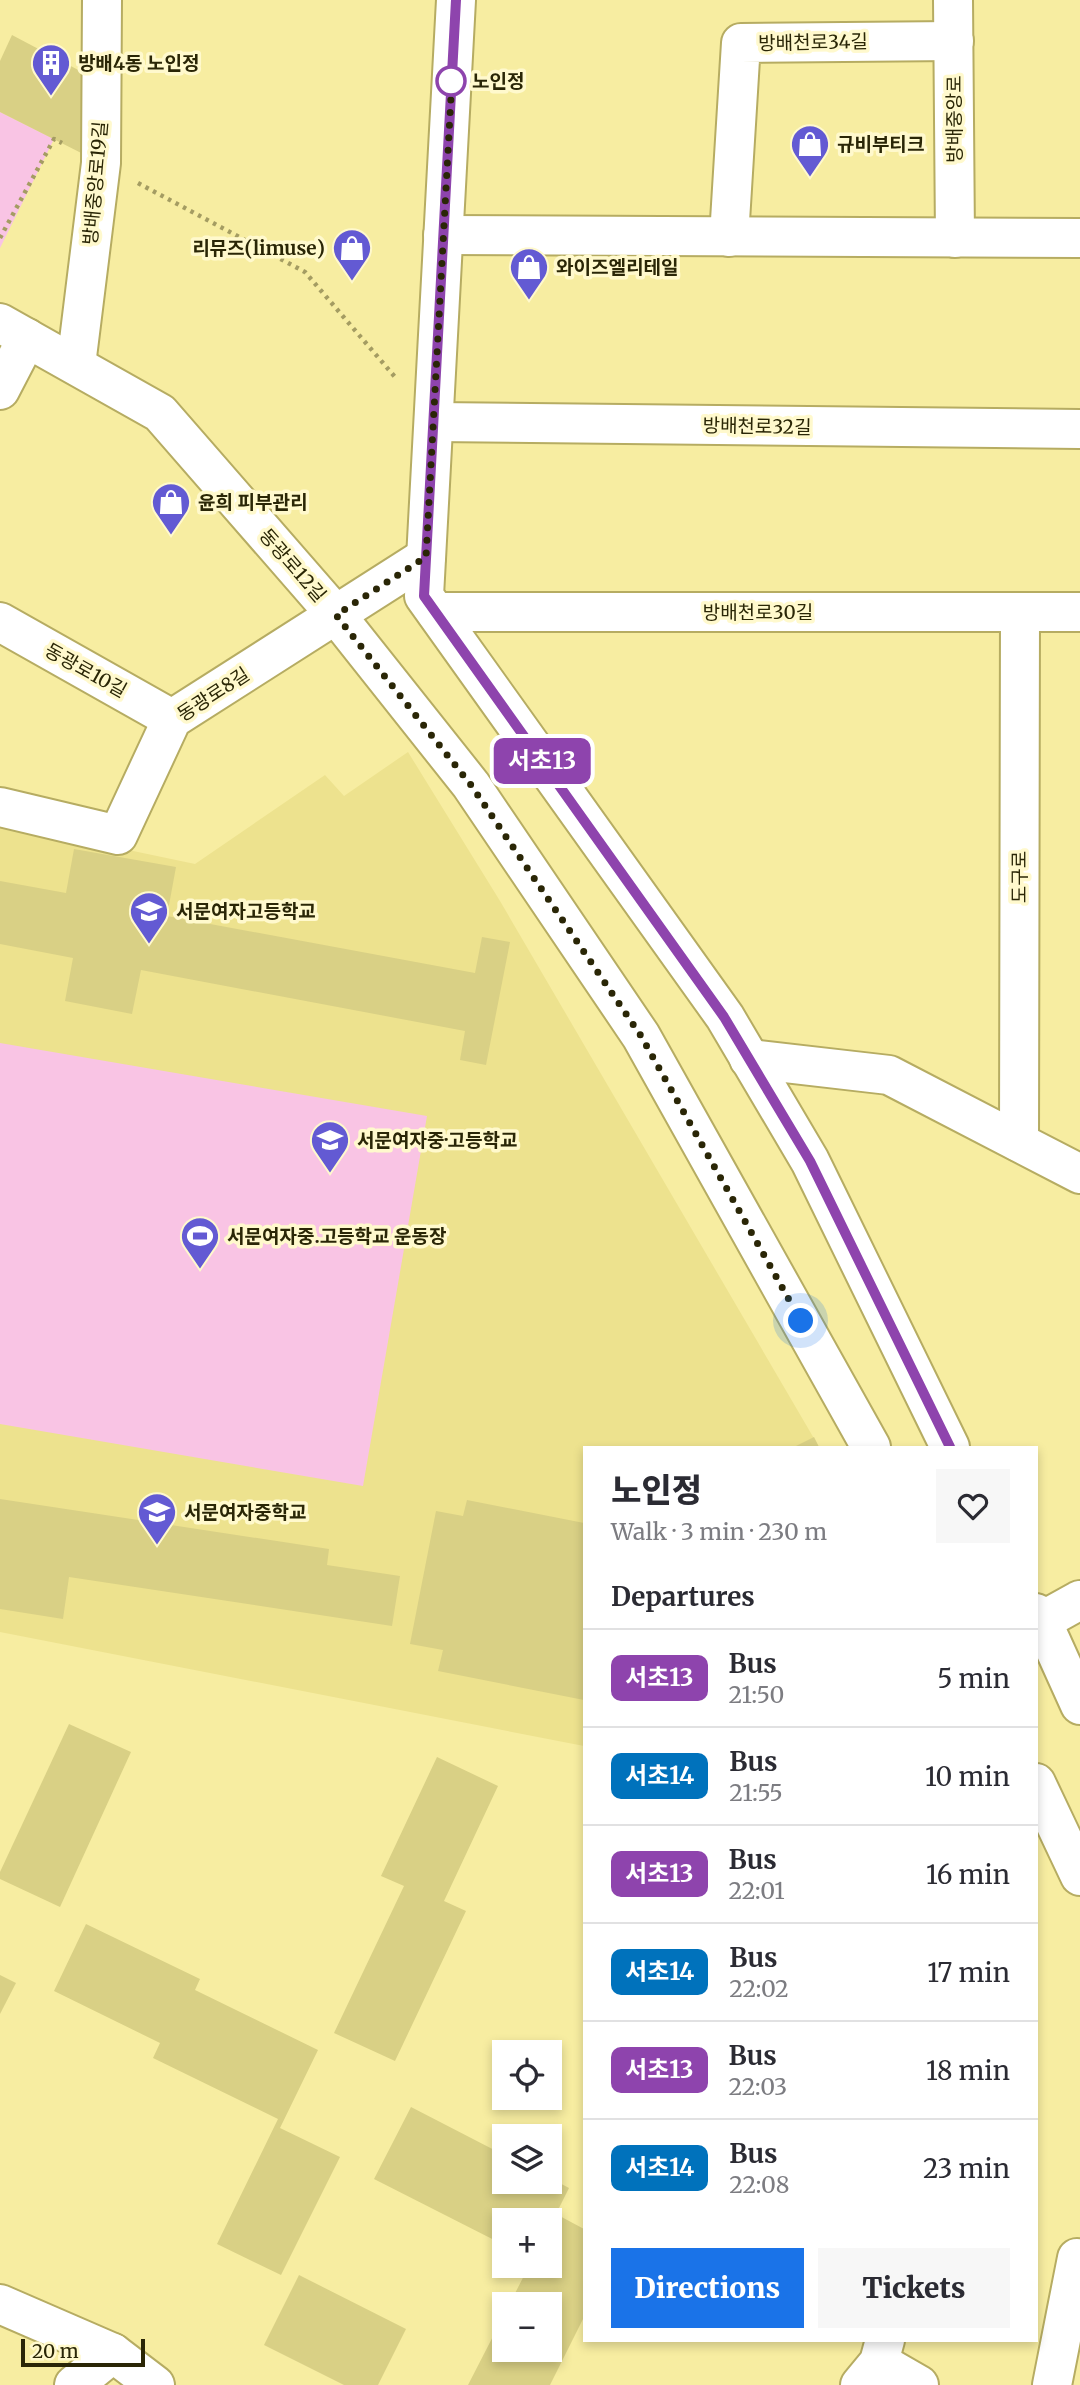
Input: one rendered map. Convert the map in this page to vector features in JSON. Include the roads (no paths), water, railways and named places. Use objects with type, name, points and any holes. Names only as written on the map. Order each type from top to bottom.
[{"type":"street","name":"방배중앙로19길","points":[[76,365],[100,163],[102,0]]},
{"type":"street","points":[[456,0],[424,596],[724,1017],[810,1161],[950,1446]]},
{"type":"street","name":"방배중앙로","points":[[953,0],[955,238]]},
{"type":"street","name":"방배천로34길","points":[[729,237],[741,43],[954,41]]},
{"type":"street","points":[[443,235],[1080,238]]},
{"type":"street","points":[[0,390],[14,330]]},
{"type":"street","name":"동광로12길","points":[[14,330],[160,413],[336,615],[471,785],[641,1036],[870,1446]]},
{"type":"street","name":"방배천로32길","points":[[433,422],[1080,429]]},
{"type":"street","name":"동광로8길","points":[[0,807],[118,835],[172,719],[426,557]]},
{"type":"street","name":"방배천로30길","points":[[436,612],[1080,611]]},
{"type":"street","name":"도구로","points":[[1019,1142],[1020,612]]},
{"type":"street","name":"동광로10길","points":[[0,622],[172,719]]},
{"type":"street","points":[[749,1059],[889,1075],[1080,1174]]},
{"type":"street","points":[[1080,1600],[1039,1617],[1080,1704]]},
{"type":"street","points":[[1038,1787],[1080,1877]]},
{"type":"street","points":[[1052,2385],[1077,2258]]},
{"type":"street","points":[[0,2304],[113,2353],[155,2385]]},
{"type":"street","points":[[74,2385],[113,2353]]},
{"type":"street","points":[[875,2362],[919,2385]]},
{"type":"place","name":"노인정","points":[[451,81]]},
{"type":"place","name":"방배4동 노인정","points":[[51,97]]},
{"type":"place","name":"규비부티크","points":[[810,178]]},
{"type":"place","name":"리뮤즈(limuse)","points":[[352,282]]},
{"type":"place","name":"와이즈엘리테일","points":[[529,301]]},
{"type":"place","name":"윤희 피부관리","points":[[171,536]]},
{"type":"place","name":"서문여자고등학교","points":[[149,945]]},
{"type":"place","name":"서문여자중·고등학교","points":[[330,1174]]},
{"type":"place","name":"서문여자중.고등학교 운동장","points":[[200,1270]]},
{"type":"place","name":"서문여자중학교","points":[[157,1546]]}]
